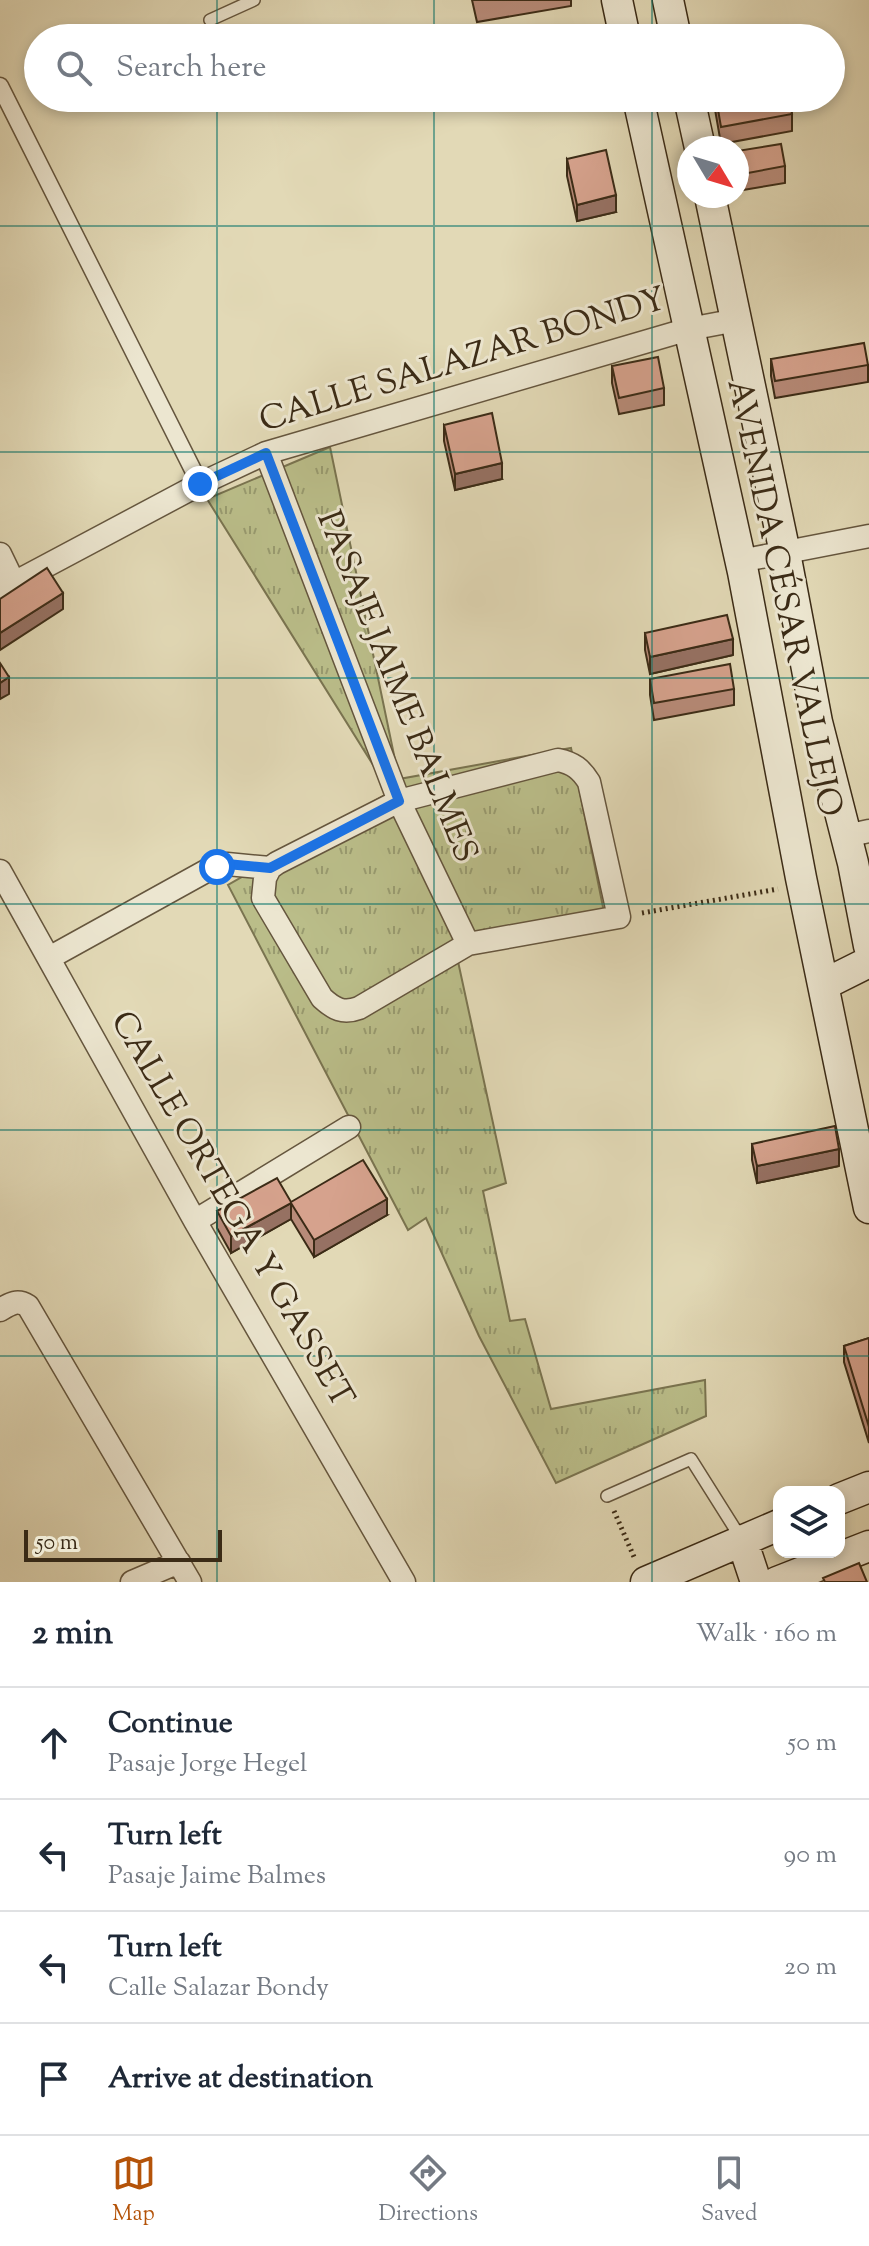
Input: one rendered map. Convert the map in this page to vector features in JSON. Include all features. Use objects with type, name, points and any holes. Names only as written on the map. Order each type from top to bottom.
[{"type":"main road","points":[[617,0],[622,24]]},
{"type":"main road","points":[[668,0],[673,24]]},
{"type":"main road","name":"AVENIDA CÉSAR VALLEJO","points":[[641,112],[740,561],[869,1208]]},
{"type":"main road","points":[[692,112],[697,136]]},
{"type":"main road","points":[[650,149],[677,145]]},
{"type":"main road","name":"AVENIDA CÉSAR VALLEJO","points":[[713,208],[817,722],[858,834],[869,946]]},
{"type":"main road","points":[[773,732],[817,722]]},
{"type":"main road","points":[[823,985],[869,962]]},
{"type":"main road","points":[[845,1497],[869,1487]]},
{"type":"main road","points":[[642,1575],[773,1527]]},
{"type":"main road","points":[[742,1540],[756,1582]]},
{"type":"main road","points":[[777,1582],[869,1546]]},
{"type":"street","points":[[0,86],[200,484]]},
{"type":"street","name":"CALLE SALAZAR BONDY","points":[[7,588],[200,484],[266,453],[689,329],[737,320]]},
{"type":"street","name":"PASAJE JAIME BALMES","points":[[266,453],[399,801],[468,944]]},
{"type":"street","points":[[740,561],[869,536]]},
{"type":"street","points":[[0,554],[7,588]]},
{"type":"street","points":[[49,958],[208,870],[227,864],[267,873],[399,801],[558,760],[578,767],[589,782],[619,917],[468,944],[359,1008],[340,1011],[322,998],[263,898],[267,873]]},
{"type":"street","name":"CALLE ORTEGA Y GASSET","points":[[0,871],[195,1221],[404,1582]]},
{"type":"street","points":[[195,1221],[349,1127]]},
{"type":"street","points":[[0,1310],[14,1302],[28,1306],[190,1582]]},
{"type":"street","points":[[132,1582],[179,1562]]},
{"type":"lane","points":[[210,20],[254,0]]},
{"type":"lane","points":[[607,1496],[691,1459],[742,1540]]},
{"type":"path","points":[[619,917],[803,885]]},
{"type":"path","points":[[607,1496],[642,1575]]},
{"type":"green space","points":[[330,447],[399,779],[571,748],[604,912],[454,943],[506,1183],[483,1191],[510,1321],[525,1319],[551,1409],[705,1380],[706,1416],[556,1483],[479,1336],[426,1218],[408,1230],[228,885],[390,792],[207,499]]},
{"type":"building","points":[[718,112],[792,112],[792,114],[721,127]]},
{"type":"building","points":[[781,144],[785,166],[749,173],[749,149]]},
{"type":"building","points":[[606,150],[616,195],[577,205],[567,159]]},
{"type":"building","points":[[864,343],[868,365],[775,381],[771,359]]},
{"type":"building","points":[[658,357],[664,388],[619,398],[612,366]]},
{"type":"building","points":[[492,413],[502,463],[455,474],[444,425]]},
{"type":"building","points":[[47,568],[63,593],[0,633],[0,599]]},
{"type":"building","points":[[727,615],[733,639],[650,657],[645,633]]},
{"type":"building","points":[[0,663],[9,677],[0,683]]},
{"type":"building","points":[[730,664],[734,689],[654,703],[650,679]]},
{"type":"building","points":[[835,1126],[839,1149],[757,1166],[752,1144]]},
{"type":"building","points":[[363,1160],[387,1199],[314,1240],[291,1203],[231,1236],[217,1211],[277,1178],[291,1202]]},
{"type":"building","points":[[869,1338],[869,1427],[844,1346]]},
{"type":"building","points":[[859,1563],[867,1582],[825,1582],[823,1578]]},
{"type":"route","points":[[200,484],[266,453],[399,801],[270,868],[227,864],[217,867]]}]
